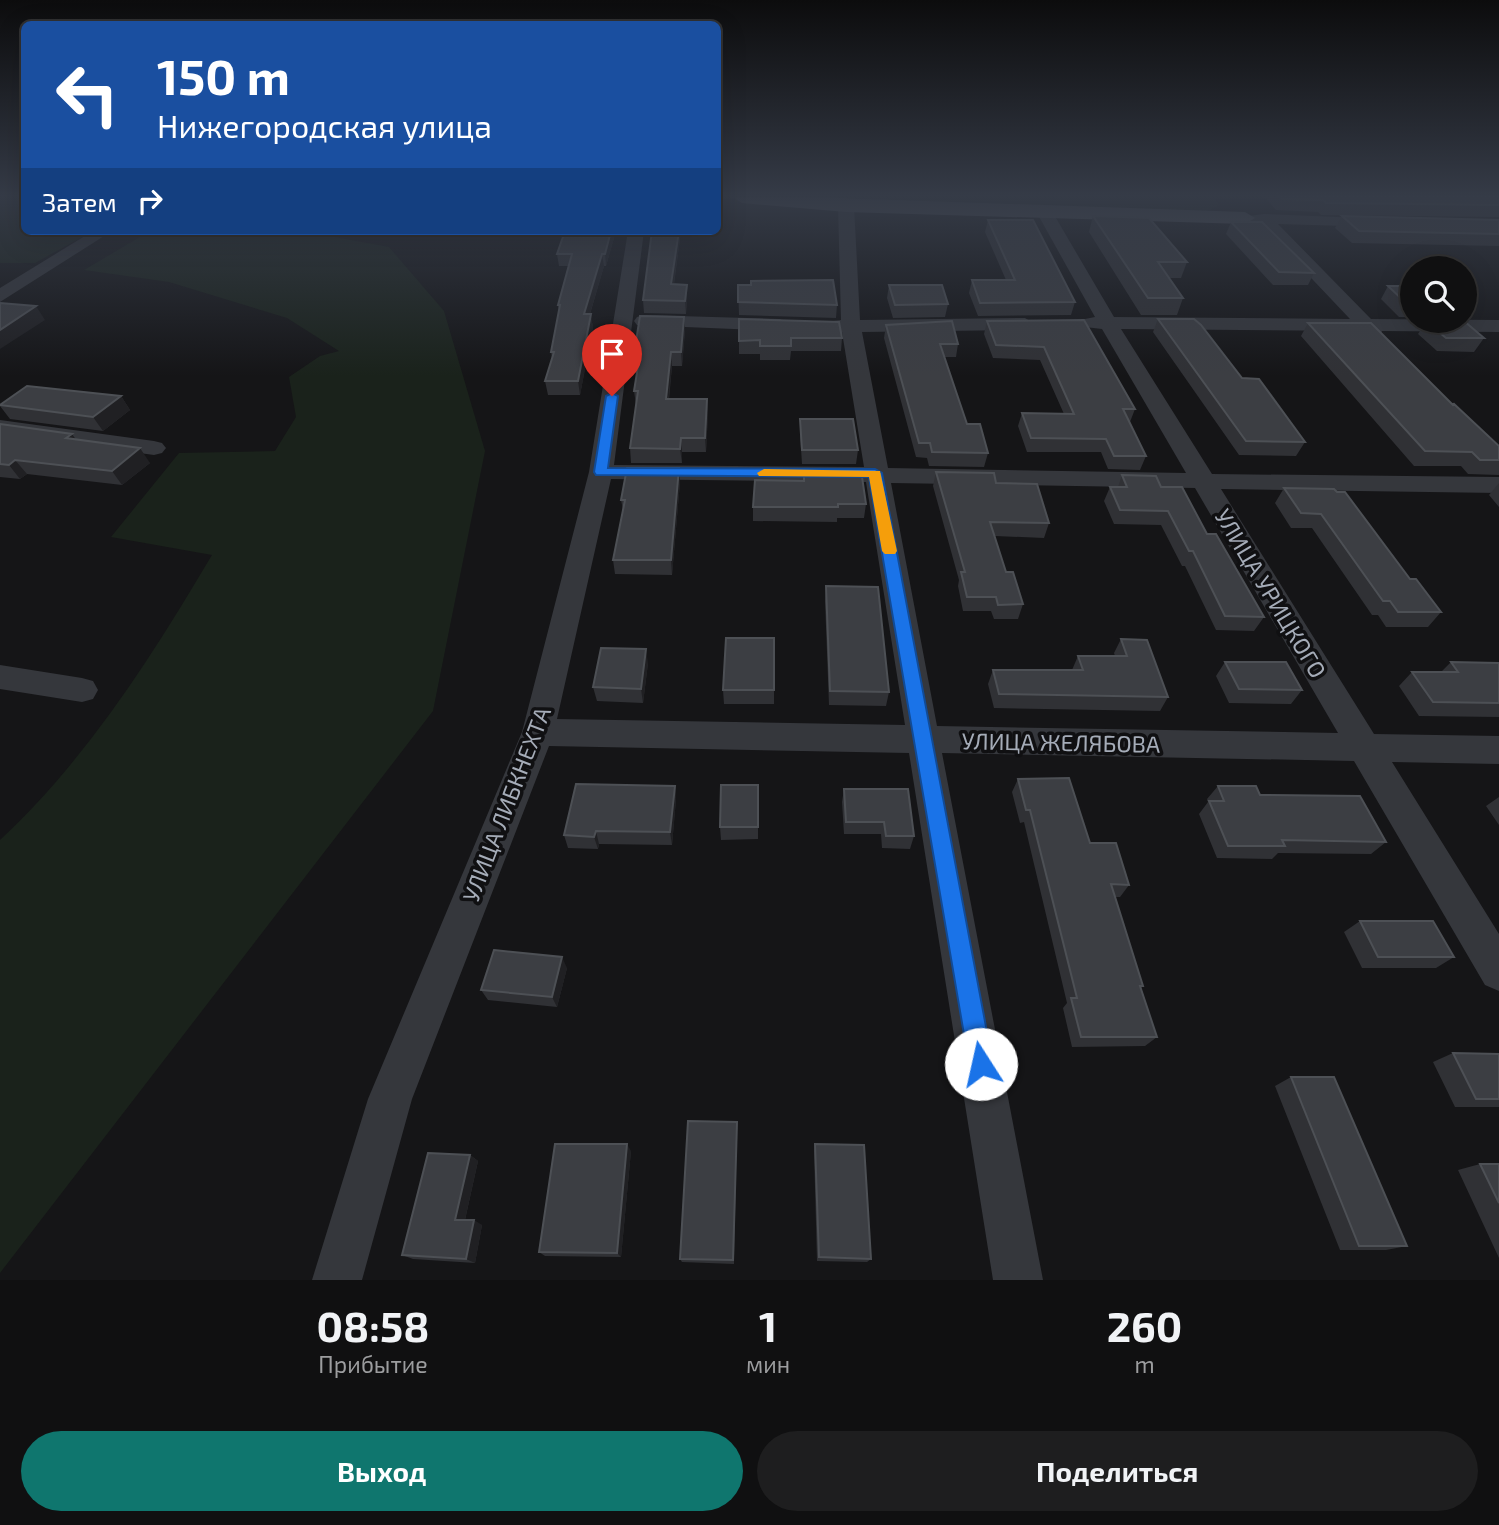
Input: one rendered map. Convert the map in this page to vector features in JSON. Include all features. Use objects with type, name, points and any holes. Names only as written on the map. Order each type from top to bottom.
[{"type":"street","points":[[0,296],[63,257]]},
{"type":"street","name":"УЛИЦА ЛИБКНЕХТА","points":[[337,1280],[390,1099],[538,732],[601,472],[632,257]]},
{"type":"street","points":[[848,257],[851,327],[875,473],[925,740],[1018,1280]]},
{"type":"street","name":"УЛИЦА УРИЦКОГО","points":[[1070,257],[1499,971]]},
{"type":"street","points":[[1294,257],[1386,344]]},
{"type":"street","points":[[623,320],[851,327],[1040,324]]},
{"type":"street","points":[[1068,324],[1499,327]]},
{"type":"street","points":[[0,427],[154,448]]},
{"type":"street","points":[[601,472],[875,473],[1204,483],[1499,485]]},
{"type":"street","points":[[0,677],[82,690]]},
{"type":"street","name":"УЛИЦА ЖЕЛЯБОВА","points":[[538,732],[1499,750]]},
{"type":"shaded area","points":[[0,257],[46,257],[35,263],[0,263]]},
{"type":"shaded area","points":[[106,257],[397,257],[444,311],[485,451],[433,711],[0,1273],[0,840],[61,776],[116,705],[166,631],[212,555],[111,537],[179,453],[275,451],[296,417],[289,377],[320,356],[339,351],[287,318],[169,282],[84,270]]},
{"type":"building","points":[[571,257],[601,257],[584,314],[591,314],[578,381],[545,381],[554,352],[551,352],[558,305]]},
{"type":"building","points":[[649,257],[675,257],[671,284],[687,285],[685,301],[643,300]]},
{"type":"building","points":[[1005,257],[1052,257],[1075,302],[980,303],[972,280],[1015,280]]},
{"type":"building","points":[[1120,257],[1182,257],[1187,262],[1158,262],[1183,298],[1148,298]]},
{"type":"building","points":[[1264,257],[1297,257],[1314,273],[1279,272]]},
{"type":"building","points":[[833,280],[837,305],[738,302],[738,285],[751,285],[751,281]]},
{"type":"building","points":[[889,285],[942,285],[948,304],[895,305]]},
{"type":"building","points":[[1388,286],[1400,286],[1400,297]]},
{"type":"building","points":[[0,303],[36,306],[0,330]]},
{"type":"building","points":[[640,316],[684,317],[681,352],[671,352],[666,399],[707,399],[705,438],[681,438],[680,449],[630,448],[638,391],[634,391],[639,360],[633,360]]},
{"type":"building","points":[[739,319],[839,322],[842,338],[791,338],[791,346],[760,346],[760,340],[739,341]]},
{"type":"building","points":[[1158,319],[1194,319],[1242,378],[1259,379],[1305,442],[1246,441]]},
{"type":"building","points":[[1084,320],[1135,409],[1123,409],[1146,456],[1114,456],[1106,439],[1031,438],[1022,413],[1074,414],[1044,347],[996,345],[987,321]]},
{"type":"building","points":[[952,321],[958,344],[940,344],[967,424],[980,424],[988,453],[932,452],[930,443],[919,443],[886,325]]},
{"type":"building","points":[[1308,323],[1371,323],[1453,405],[1499,446],[1499,460],[1480,460],[1472,452],[1425,451]]},
{"type":"building","points":[[1477,332],[1484,338],[1446,338],[1440,333]]},
{"type":"building","points":[[27,386],[121,396],[93,417],[0,405]]},
{"type":"building","points":[[800,419],[853,419],[858,450],[802,450]]},
{"type":"building","points":[[0,424],[72,434],[66,438],[140,448],[112,471],[15,460],[9,465],[0,464]]},
{"type":"building","points":[[627,468],[679,468],[671,560],[613,560],[625,500],[621,500]]},
{"type":"building","points":[[804,470],[861,470],[866,504],[838,504],[838,507],[753,507],[755,480],[804,481]]},
{"type":"building","points":[[936,472],[994,473],[996,483],[1037,484],[1049,523],[990,522],[1006,572],[1013,572],[1023,604],[998,605],[996,597],[967,597],[961,572],[965,572]]},
{"type":"building","points":[[1122,475],[1156,476],[1161,487],[1182,487],[1207,534],[1216,534],[1264,617],[1225,616],[1193,551],[1189,551],[1168,511],[1120,510],[1110,487],[1127,487]]},
{"type":"building","points":[[1284,488],[1334,489],[1337,492],[1345,492],[1410,579],[1416,579],[1441,612],[1398,612],[1390,601],[1383,601],[1321,514],[1301,513]]},
{"type":"building","points":[[826,586],[878,587],[889,692],[830,691]]},
{"type":"building","points":[[726,638],[774,638],[774,690],[723,690]]},
{"type":"building","points":[[1121,639],[1147,640],[1168,697],[999,694],[993,670],[1083,670],[1078,656],[1127,656]]},
{"type":"building","points":[[601,648],[646,649],[641,689],[593,687]]},
{"type":"building","points":[[1225,662],[1286,662],[1302,690],[1239,689]]},
{"type":"building","points":[[1451,662],[1499,663],[1499,703],[1433,702],[1412,672],[1458,672]]},
{"type":"building","points":[[1069,778],[1090,843],[1116,843],[1129,885],[1111,884],[1157,1037],[1081,1037],[1071,998],[1077,998],[1030,810],[1026,810],[1018,779]]},
{"type":"building","points":[[576,784],[675,786],[670,832],[596,831],[594,837],[564,835]]},
{"type":"building","points":[[721,785],[758,785],[758,827],[720,827]]},
{"type":"building","points":[[1218,786],[1256,786],[1260,795],[1360,796],[1386,842],[1282,840],[1285,846],[1228,846],[1209,801],[1224,801]]},
{"type":"building","points":[[844,789],[908,789],[914,836],[886,836],[884,822],[846,822]]},
{"type":"building","points":[[1360,921],[1433,921],[1454,957],[1378,957]]},
{"type":"building","points":[[494,950],[562,957],[552,997],[481,990]]},
{"type":"building","points":[[1453,1053],[1499,1054],[1499,1099],[1476,1099]]},
{"type":"building","points":[[1291,1077],[1334,1077],[1407,1246],[1359,1246]]},
{"type":"building","points":[[688,1121],[737,1122],[733,1260],[680,1259]]},
{"type":"building","points":[[555,1144],[627,1144],[617,1253],[539,1252]]},
{"type":"building","points":[[815,1144],[864,1145],[871,1259],[819,1257]]},
{"type":"building","points":[[428,1153],[470,1155],[455,1220],[474,1220],[466,1259],[402,1255]]},
{"type":"building","points":[[1480,1164],[1499,1164],[1499,1203]]},
{"type":"slow traffic","points":[[764,473],[875,473],[890,551]]},
{"type":"route","points":[[612,396],[601,472],[875,473],[981,1064]]}]
